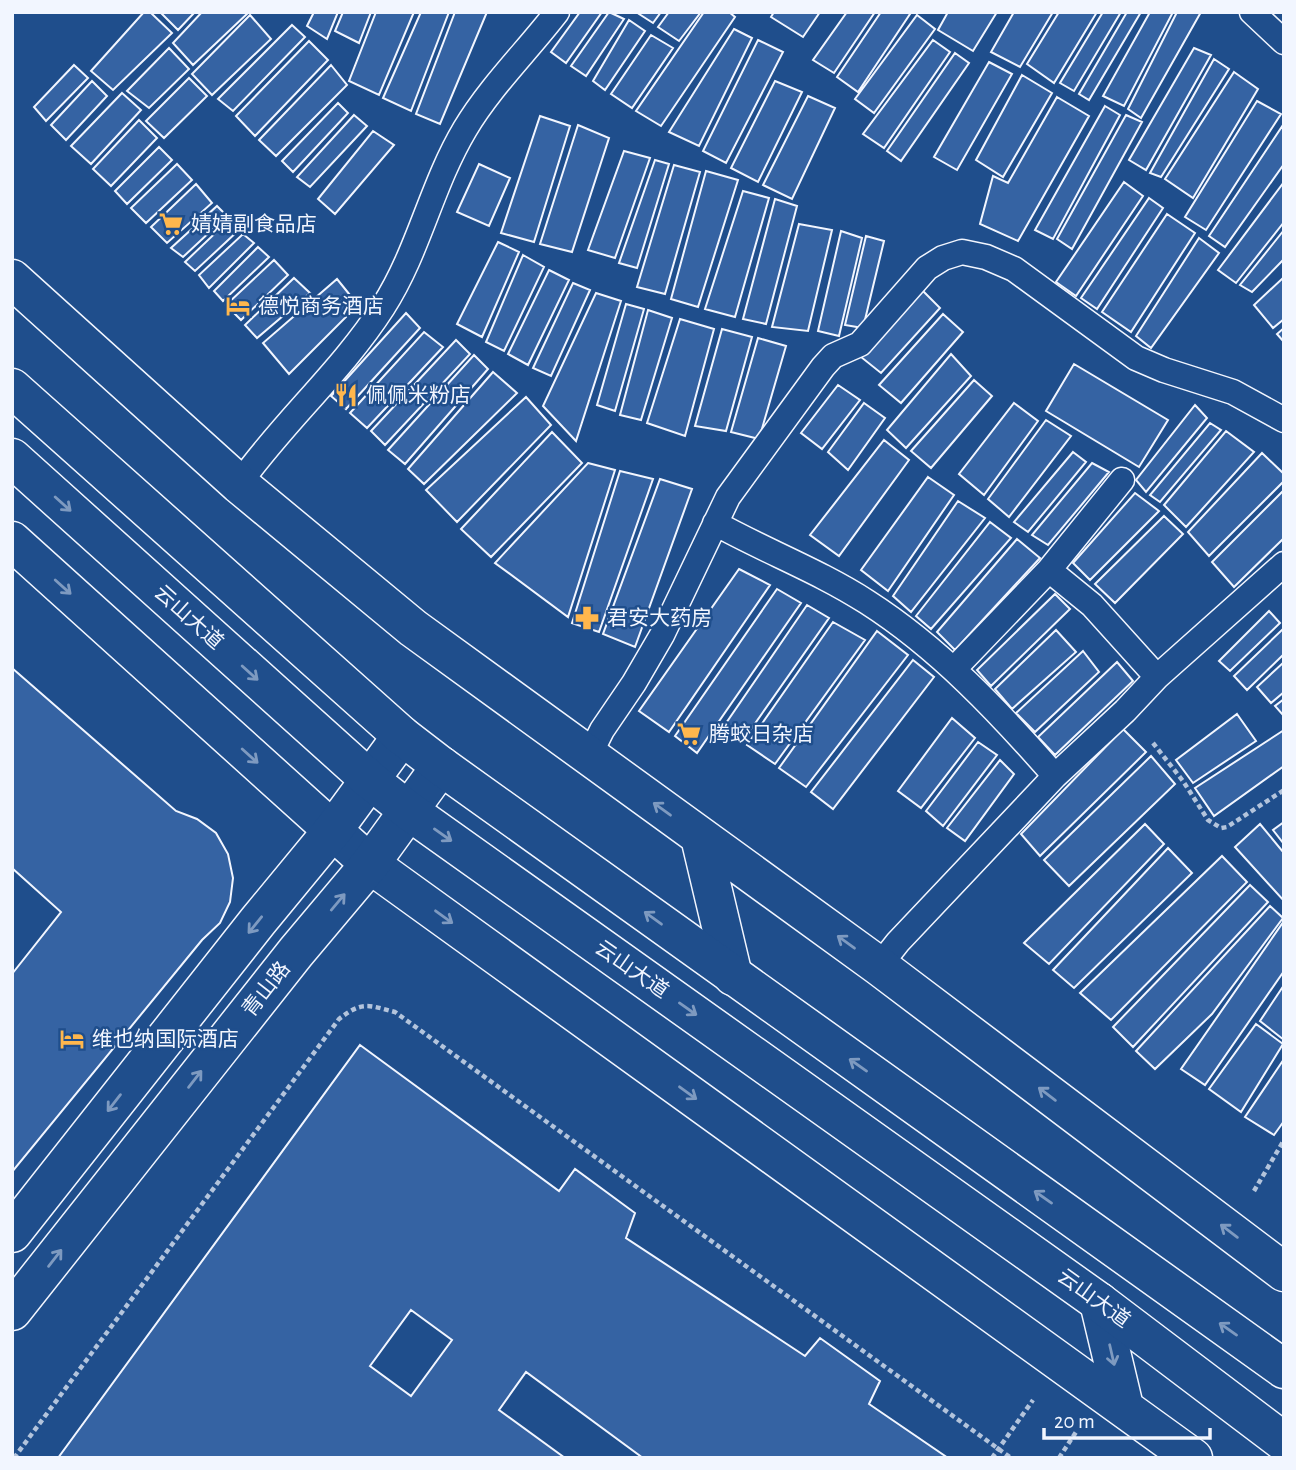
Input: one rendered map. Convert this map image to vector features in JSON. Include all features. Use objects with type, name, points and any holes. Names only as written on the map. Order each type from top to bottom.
[{"type":"street","points":[[12,279],[239,484],[349,578],[437,647],[879,966],[1284,1272]]},
{"type":"street","points":[[12,388],[402,736],[1284,1369]]},
{"type":"street","name":"云山大道","points":[[12,458],[370,780],[410,811],[1099,1302],[1284,1442]]},
{"type":"street","points":[[12,541],[370,864],[1193,1458]]},
{"type":"street","points":[[12,1233],[258,920],[333,830],[402,736]]},
{"type":"street","name":"青山路","points":[[12,1311],[296,952],[370,864],[441,766]]},
{"type":"street","points":[[700,837],[733,976]]},
{"type":"street","points":[[1099,1302],[1124,1408]]},
{"type":"lane","points":[[239,484],[263,451],[355,345],[381,310],[400,279],[432,198],[465,129],[557,12]]},
{"type":"lane","points":[[1252,12],[1284,42]]},
{"type":"lane","points":[[589,756],[602,730],[662,635],[728,497],[823,367],[833,356],[860,344],[927,268],[943,258],[962,252],[986,257],[1014,269],[1136,358],[1233,392],[1284,420]]},
{"type":"lane","points":[[954,669],[1049,570],[1122,480]]},
{"type":"lane","points":[[715,523],[868,602],[954,669],[1055,776]]},
{"type":"lane","points":[[879,966],[898,942],[1055,776],[1125,711],[1157,677],[1284,564]]},
{"type":"lane","points":[[1049,570],[1092,605],[1157,677]]},
{"type":"path","points":[[1125,711],[1165,757],[1208,820],[1221,828],[1227,827],[1284,790]]},
{"type":"path","points":[[14,1458],[339,1019],[354,1007],[370,1005],[395,1012],[1011,1458]]},
{"type":"path","points":[[1247,1202],[1284,1140]]},
{"type":"path","points":[[992,1458],[1040,1390]]},
{"type":"path","points":[[1059,1458],[1083,1423]]},
{"type":"building","points":[[144,12],[150,12],[172,33],[113,90],[91,71]]},
{"type":"building","points":[[160,12],[195,12],[178,30]]},
{"type":"building","points":[[202,12],[249,12],[193,65],[173,43]]},
{"type":"building","points":[[314,12],[338,12],[327,39],[307,26]]},
{"type":"building","points":[[343,12],[371,12],[359,43],[335,31]]},
{"type":"building","points":[[376,12],[414,12],[379,95],[349,81]]},
{"type":"building","points":[[421,12],[449,12],[411,111],[383,98]]},
{"type":"building","points":[[455,12],[487,12],[440,124],[416,114]]},
{"type":"building","points":[[580,12],[602,12],[566,63],[551,52]]},
{"type":"building","points":[[609,12],[624,19],[586,76],[571,66]]},
{"type":"building","points":[[636,12],[661,12],[653,23]]},
{"type":"building","points":[[669,12],[701,12],[679,41],[658,27]]},
{"type":"building","points":[[704,12],[729,12],[735,17],[661,126],[636,111]]},
{"type":"building","points":[[774,12],[820,12],[803,37],[771,17]]},
{"type":"building","points":[[847,12],[875,12],[834,73],[813,60]]},
{"type":"building","points":[[881,12],[910,14],[858,92],[837,77]]},
{"type":"building","points":[[948,12],[997,12],[973,51],[938,30]]},
{"type":"building","points":[[1014,12],[1053,12],[1020,67],[991,52]]},
{"type":"building","points":[[1059,12],[1097,12],[1054,83],[1027,64]]},
{"type":"building","points":[[1103,12],[1121,12],[1074,91],[1060,83]]},
{"type":"building","points":[[1127,12],[1141,12],[1089,100],[1079,94]]},
{"type":"building","points":[[1150,12],[1173,12],[1124,106],[1103,96]]},
{"type":"building","points":[[1177,12],[1201,12],[1141,118],[1128,109]]},
{"type":"building","points":[[250,15],[271,39],[212,95],[192,74]]},
{"type":"building","points":[[917,15],[935,29],[874,113],[855,99]]},
{"type":"building","points":[[629,20],[645,31],[605,90],[593,81]]},
{"type":"building","points":[[292,25],[305,37],[233,111],[218,99]]},
{"type":"building","points":[[734,29],[752,38],[699,146],[669,132]]},
{"type":"building","points":[[651,35],[673,48],[632,108],[611,94]]},
{"type":"building","points":[[758,40],[783,52],[726,163],[703,151]]},
{"type":"building","points":[[933,40],[950,52],[884,148],[863,134]]},
{"type":"building","points":[[309,41],[328,60],[255,136],[236,116]]},
{"type":"building","points":[[169,48],[189,69],[149,108],[127,91]]},
{"type":"building","points":[[1194,48],[1211,55],[1146,170],[1129,160]]},
{"type":"building","points":[[955,53],[969,63],[901,161],[887,151]]},
{"type":"building","points":[[1214,59],[1229,69],[1161,177],[1150,173]]},
{"type":"building","points":[[989,62],[1012,74],[957,170],[934,157]]},
{"type":"building","points":[[74,65],[88,78],[46,121],[34,107]]},
{"type":"building","points":[[331,65],[347,85],[276,156],[259,140]]},
{"type":"building","points":[[1234,72],[1258,89],[1193,198],[1165,179]]},
{"type":"building","points":[[1022,75],[1052,93],[1003,177],[976,160]]},
{"type":"building","points":[[189,78],[207,96],[164,138],[146,121]]},
{"type":"building","points":[[92,81],[107,96],[66,140],[51,125]]},
{"type":"building","points":[[775,81],[802,92],[758,182],[731,168]]},
{"type":"building","points":[[122,93],[141,110],[91,164],[71,146]]},
{"type":"building","points":[[808,96],[835,108],[792,199],[763,185]]},
{"type":"building","points":[[1057,97],[1089,116],[1018,241],[980,224],[993,176],[1008,183]]},
{"type":"building","points":[[1257,101],[1281,114],[1206,230],[1185,217]]},
{"type":"building","points":[[338,103],[348,113],[293,172],[282,161]]},
{"type":"building","points":[[1105,106],[1120,115],[1053,239],[1035,230]]},
{"type":"building","points":[[354,115],[367,126],[310,187],[297,177]]},
{"type":"building","points":[[1126,115],[1142,122],[1072,249],[1057,239]]},
{"type":"building","points":[[540,116],[570,126],[534,242],[501,233]]},
{"type":"building","points":[[139,120],[157,138],[111,186],[93,169]]},
{"type":"building","points":[[578,125],[609,138],[572,252],[540,244]]},
{"type":"building","points":[[1283,125],[1284,164],[1225,247],[1209,236]]},
{"type":"building","points":[[373,131],[394,145],[335,214],[318,199]]},
{"type":"building","points":[[159,147],[172,160],[127,204],[115,191]]},
{"type":"building","points":[[624,151],[650,158],[615,258],[588,250]]},
{"type":"building","points":[[655,160],[669,164],[637,268],[619,263]]},
{"type":"building","points":[[177,164],[192,180],[146,223],[131,208]]},
{"type":"building","points":[[479,164],[510,178],[489,226],[457,212]]},
{"type":"building","points":[[674,165],[700,172],[665,294],[637,287]]},
{"type":"building","points":[[706,171],[738,180],[698,307],[671,299]]},
{"type":"building","points":[[1124,182],[1143,196],[1076,296],[1056,282]]},
{"type":"building","points":[[1284,182],[1284,222],[1236,283],[1218,270]]},
{"type":"building","points":[[196,184],[212,203],[167,243],[151,227]]},
{"type":"building","points":[[743,191],[769,198],[735,317],[705,309]]},
{"type":"building","points":[[1149,198],[1163,208],[1097,309],[1081,298]]},
{"type":"building","points":[[775,199],[797,206],[766,324],[743,319]]},
{"type":"building","points":[[217,206],[227,216],[183,257],[171,248]]},
{"type":"building","points":[[1167,214],[1195,233],[1131,332],[1102,312]]},
{"type":"building","points":[[229,220],[240,229],[195,271],[185,262]]},
{"type":"building","points":[[799,224],[832,230],[808,331],[772,327]]},
{"type":"building","points":[[1284,230],[1284,259],[1252,292],[1240,285]]},
{"type":"building","points":[[841,231],[862,238],[839,336],[818,331]]},
{"type":"building","points":[[243,234],[254,243],[209,288],[199,275]]},
{"type":"building","points":[[866,236],[884,241],[863,328],[845,325]]},
{"type":"building","points":[[1199,238],[1219,253],[1151,348],[1136,336]]},
{"type":"building","points":[[498,242],[519,252],[482,337],[457,324]]},
{"type":"building","points":[[258,247],[269,257],[223,301],[214,291]]},
{"type":"building","points":[[523,255],[544,267],[504,351],[486,342]]},
{"type":"building","points":[[274,260],[288,275],[241,320],[226,305]]},
{"type":"building","points":[[549,270],[569,280],[528,365],[508,354]]},
{"type":"building","points":[[1284,277],[1284,319],[1273,328],[1254,305]]},
{"type":"building","points":[[294,278],[310,293],[257,338],[245,325]]},
{"type":"building","points":[[337,279],[358,305],[289,374],[263,343]]},
{"type":"building","points":[[573,283],[590,290],[551,376],[533,368]]},
{"type":"building","points":[[922,290],[940,308],[881,373],[861,357]]},
{"type":"building","points":[[596,293],[621,301],[576,441],[543,406]]},
{"type":"building","points":[[626,304],[644,309],[615,411],[597,405]]},
{"type":"building","points":[[648,310],[672,318],[641,420],[620,415]]},
{"type":"building","points":[[406,313],[420,328],[346,409],[331,396]]},
{"type":"building","points":[[943,314],[963,332],[901,403],[879,385]]},
{"type":"building","points":[[680,319],[714,329],[685,436],[647,423]]},
{"type":"building","points":[[1284,328],[1284,342],[1277,334]]},
{"type":"building","points":[[722,329],[752,337],[726,431],[695,426]]},
{"type":"building","points":[[424,332],[443,347],[367,428],[350,413]]},
{"type":"building","points":[[758,338],[786,346],[759,439],[731,432]]},
{"type":"building","points":[[456,340],[470,354],[385,445],[371,431]]},
{"type":"building","points":[[951,354],[971,376],[906,448],[887,430]]},
{"type":"building","points":[[474,355],[488,369],[405,464],[388,450]]},
{"type":"building","points":[[1074,364],[1168,420],[1139,467],[1046,411]]},
{"type":"building","points":[[493,372],[517,393],[424,484],[408,469]]},
{"type":"building","points":[[974,380],[992,396],[931,468],[911,451]]},
{"type":"building","points":[[838,385],[860,400],[822,449],[801,433]]},
{"type":"building","points":[[526,397],[551,425],[457,522],[426,490]]},
{"type":"building","points":[[864,403],[885,418],[848,470],[828,452]]},
{"type":"building","points":[[1014,403],[1038,421],[984,495],[959,474]]},
{"type":"building","points":[[1195,405],[1207,418],[1146,492],[1136,480]]},
{"type":"building","points":[[1046,420],[1071,436],[1009,517],[988,499]]},
{"type":"building","points":[[1210,423],[1221,430],[1160,502],[1150,495]]},
{"type":"building","points":[[1226,431],[1254,452],[1186,527],[1164,505]]},
{"type":"building","points":[[552,432],[582,463],[491,557],[461,529]]},
{"type":"building","points":[[884,440],[909,460],[839,556],[810,535]]},
{"type":"building","points":[[1073,452],[1086,462],[1028,532],[1014,522]]},
{"type":"building","points":[[1262,453],[1284,474],[1284,481],[1209,556],[1188,532]]},
{"type":"building","points":[[588,463],[615,470],[568,617],[495,563]]},
{"type":"building","points":[[1092,463],[1109,472],[1048,545],[1032,535]]},
{"type":"building","points":[[620,471],[653,479],[599,632],[572,623]]},
{"type":"building","points":[[928,477],[954,495],[888,591],[861,570]]},
{"type":"building","points":[[660,479],[692,489],[635,647],[603,634]]},
{"type":"building","points":[[1284,490],[1284,538],[1234,587],[1212,562]]},
{"type":"building","points":[[1135,493],[1159,511],[1090,580],[1073,563]]},
{"type":"building","points":[[958,501],[985,518],[911,612],[893,596]]},
{"type":"building","points":[[1164,516],[1183,534],[1115,603],[1095,584]]},
{"type":"building","points":[[990,522],[1011,538],[931,629],[916,616]]},
{"type":"building","points":[[1017,539],[1040,558],[955,650],[937,632]]},
{"type":"building","points":[[739,569],[770,585],[669,732],[639,711]]},
{"type":"building","points":[[777,589],[801,603],[697,753],[675,736]]},
{"type":"building","points":[[1055,594],[1070,609],[991,686],[977,670]]},
{"type":"building","points":[[807,605],[829,618],[742,742],[722,729]]},
{"type":"building","points":[[1269,611],[1280,623],[1230,671],[1219,661]]},
{"type":"building","points":[[833,622],[865,640],[775,764],[747,745]]},
{"type":"building","points":[[1284,628],[1284,654],[1247,690],[1234,676]]},
{"type":"building","points":[[1056,630],[1076,652],[1012,709],[995,689]]},
{"type":"building","points":[[877,631],[908,655],[806,787],[779,768]]},
{"type":"building","points":[[1083,651],[1099,672],[1035,732],[1016,713]]},
{"type":"building","points":[[913,660],[934,677],[833,809],[811,792]]},
{"type":"building","points":[[1117,662],[1133,681],[1055,755],[1038,737]]},
{"type":"building","points":[[1284,662],[1284,692],[1271,703],[1257,687]]},
{"type":"building","name":"维也纳国际酒店","points":[[12,668],[176,811],[197,819],[216,833],[228,854],[233,878],[230,902],[220,923],[202,940],[12,1172],[12,974],[61,912],[12,868]]},
{"type":"building","points":[[1284,699],[1284,715],[1283,715],[1275,706]]},
{"type":"building","points":[[1237,714],[1256,741],[1193,783],[1176,760]]},
{"type":"building","points":[[952,718],[975,738],[921,808],[898,791]]},
{"type":"building","points":[[1123,729],[1146,752],[1040,856],[1021,834]]},
{"type":"building","points":[[1284,730],[1284,766],[1214,816],[1195,788]]},
{"type":"building","points":[[978,742],[997,755],[943,826],[926,811]]},
{"type":"building","points":[[1151,756],[1175,784],[1069,886],[1044,860]]},
{"type":"building","points":[[1000,760],[1014,774],[965,841],[947,828]]},
{"type":"building","points":[[1284,822],[1284,844],[1273,830]]},
{"type":"building","points":[[1145,824],[1164,844],[1049,964],[1024,943]]},
{"type":"building","points":[[1260,824],[1284,853],[1284,901],[1235,847]]},
{"type":"building","points":[[1168,848],[1192,873],[1074,988],[1053,970]]},
{"type":"building","points":[[1222,856],[1247,882],[1111,1020],[1080,993]]},
{"type":"building","points":[[1250,885],[1268,902],[1133,1047],[1113,1027]]},
{"type":"building","points":[[1270,906],[1283,918],[1212,1014],[1155,1069],[1136,1051]]},
{"type":"building","points":[[1284,921],[1284,971],[1205,1085],[1181,1069]]},
{"type":"building","points":[[1284,985],[1284,1040],[1260,1021]]},
{"type":"building","points":[[1256,1024],[1283,1044],[1241,1112],[1209,1089]]},
{"type":"building","points":[[360,1045],[559,1191],[575,1169],[635,1213],[626,1238],[805,1356],[820,1338],[880,1381],[869,1404],[948,1458],[643,1458],[526,1372],[499,1410],[565,1458],[58,1458]],"holes":[[[411,1310],[452,1340],[411,1396],[370,1366]]]},
{"type":"building","points":[[1284,1059],[1284,1121],[1274,1135],[1245,1117]]},
{"type":"place","name":"婧婧副食品店","points":[[171,224]]},
{"type":"place","name":"德悦商务酒店","points":[[238,306]]},
{"type":"place","name":"佩佩米粉店","points":[[346,395]]},
{"type":"place","name":"君安大药房","points":[[587,618]]},
{"type":"place","name":"腾蛟日杂店","points":[[689,734]]},
{"type":"place","name":"维也纳国际酒店","points":[[72,1039]]}]
